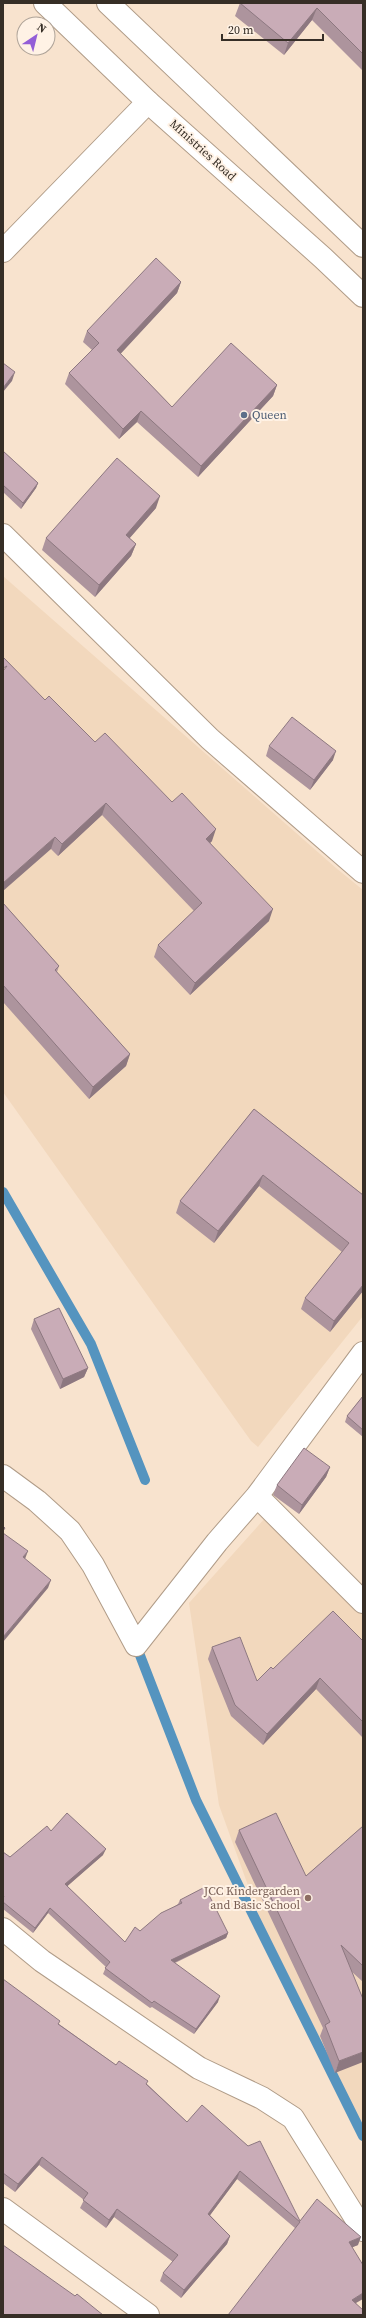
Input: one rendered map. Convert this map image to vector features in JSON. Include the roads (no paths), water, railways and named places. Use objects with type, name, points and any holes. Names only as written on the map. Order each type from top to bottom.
[{"type":"street","name":"Ministries Road","points":[[45,3],[148,102],[324,258],[363,296]]},
{"type":"street","points":[[108,3],[363,246]]},
{"type":"street","points":[[3,251],[148,102]]},
{"type":"street","points":[[3,535],[210,739],[363,872]]},
{"type":"street","points":[[3,1476],[37,1501],[70,1531],[93,1565],[136,1645],[217,1542],[257,1496],[363,1353]]},
{"type":"street","points":[[257,1496],[363,1602]]},
{"type":"street","points":[[3,1929],[42,1961],[199,2068],[262,2098],[293,2118],[363,2230]]},
{"type":"street","points":[[3,2209],[148,2315]]},
{"type":"waterway","points":[[3,1192],[91,1344],[145,1480]]},
{"type":"waterway","points":[[136,1645],[196,1800],[363,2136]]},
{"type":"place","name":"Queen","points":[[244,415]]},
{"type":"place","name":"JCC Kindergarden and Basic School","points":[[308,1898]]}]
